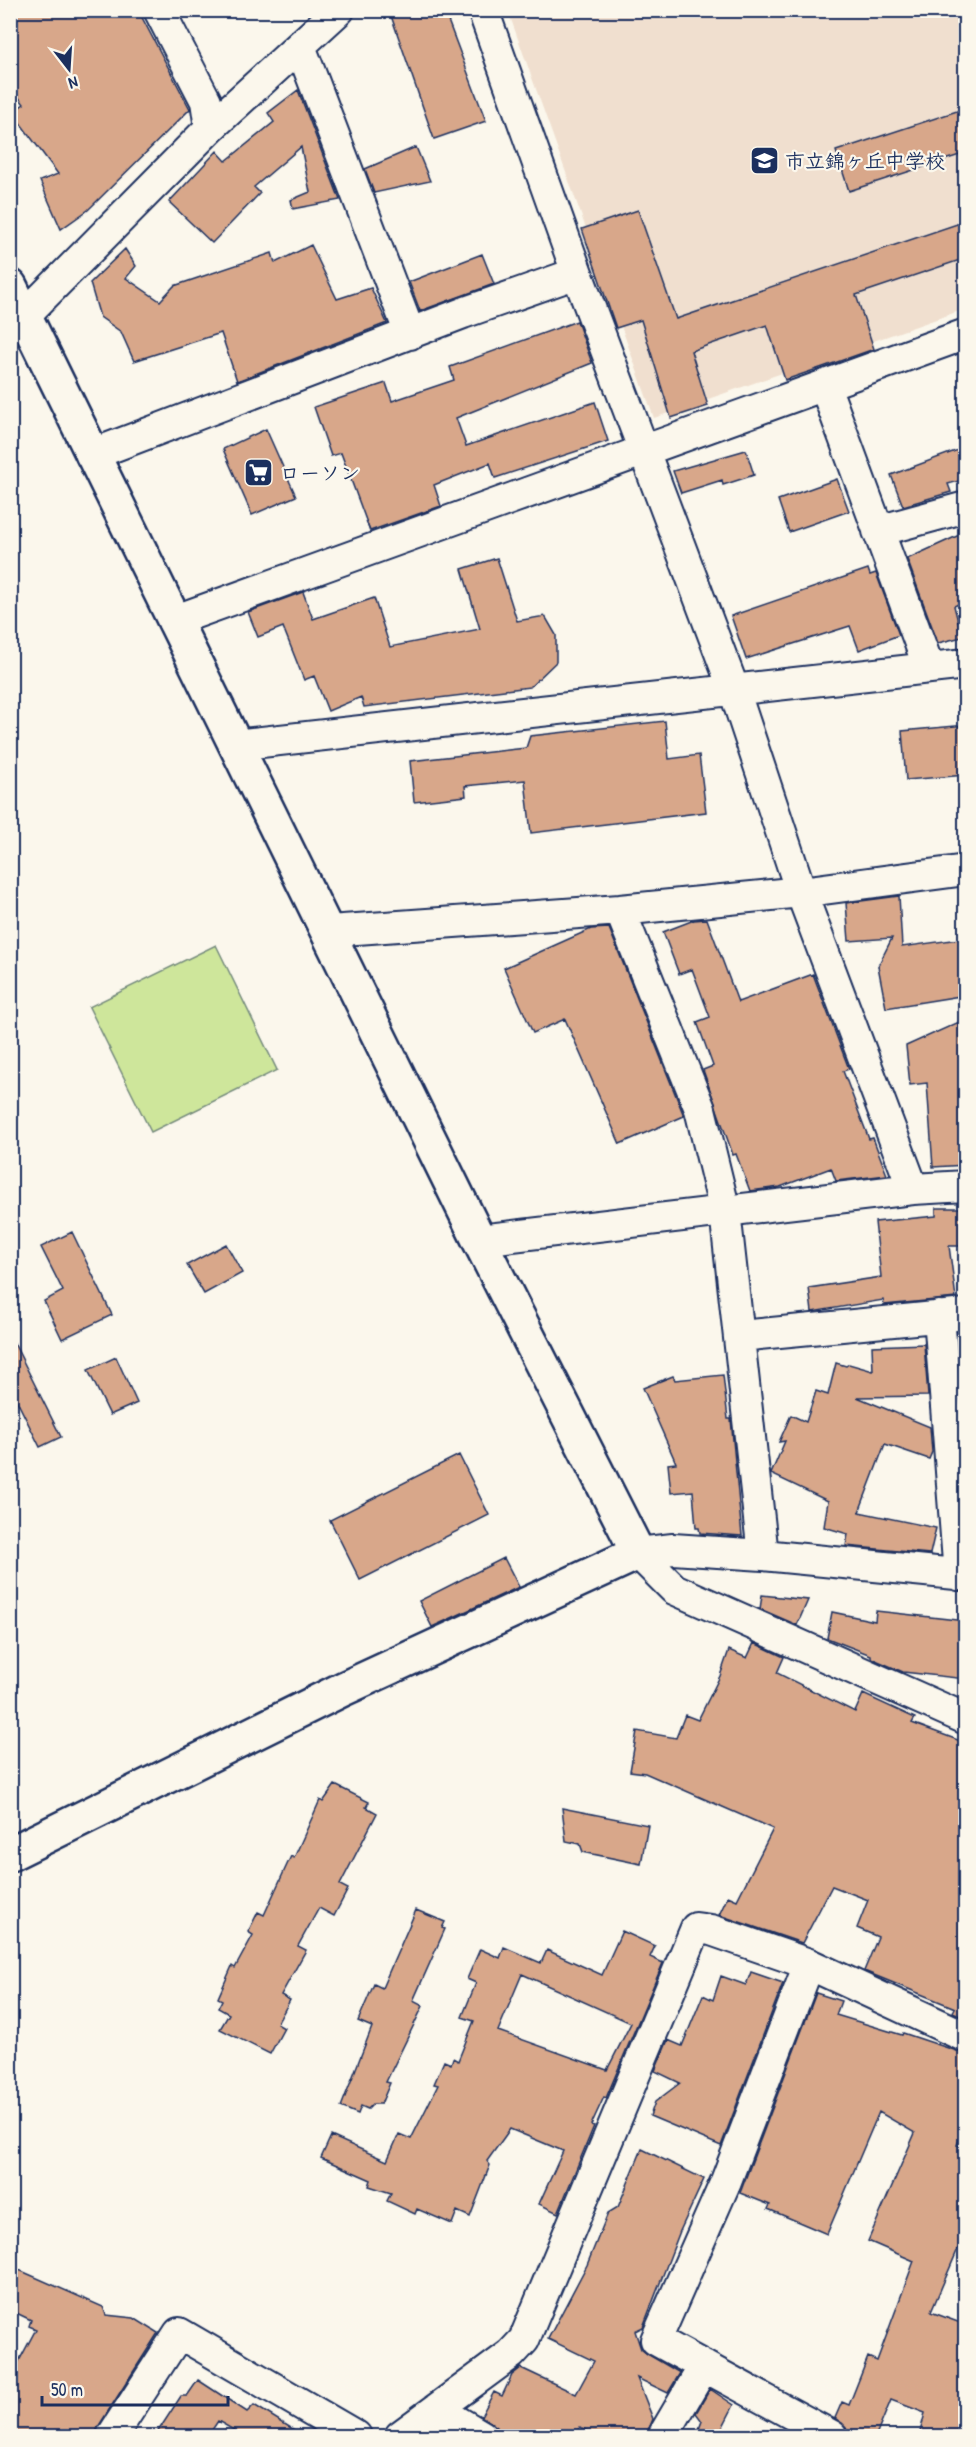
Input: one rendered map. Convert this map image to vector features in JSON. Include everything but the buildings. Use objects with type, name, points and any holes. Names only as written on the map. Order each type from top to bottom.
[{"type":"street","points":[[159,10],[206,100],[210,128]]},
{"type":"street","points":[[339,10],[18,300],[91,455],[234,745],[329,931],[479,1240],[638,1553],[674,1588],[966,1719]]},
{"type":"street","points":[[483,10],[577,273],[734,690],[801,892],[913,1189]]},
{"type":"street","points":[[300,46],[410,334]]},
{"type":"street","points":[[91,455],[577,273]]},
{"type":"street","points":[[173,621],[966,334]]},
{"type":"street","points":[[825,386],[929,668]]},
{"type":"street","points":[[878,531],[966,507]]},
{"type":"street","points":[[234,745],[966,664]]},
{"type":"street","points":[[329,931],[620,910],[801,892],[966,870]]},
{"type":"street","points":[[620,910],[700,1109],[724,1211],[740,1336],[763,1555]]},
{"type":"street","points":[[479,1240],[913,1189],[966,1185]]},
{"type":"street","points":[[10,1854],[343,1689],[638,1553],[673,1549],[763,1555],[962,1575],[952,1315],[740,1336]]},
{"type":"street","points":[[400,2436],[511,2354],[524,2340],[696,1928],[711,1930],[809,1964],[966,2037]]},
{"type":"street","points":[[809,1964],[726,2181],[656,2340],[832,2436]]},
{"type":"street","points":[[112,2436],[180,2332],[356,2436]]},
{"type":"street","points":[[663,2436],[704,2366]]},
{"type":"street","points":[[438,2410],[482,2436]]},
{"type":"shaded area","name":"市立錦ヶ丘中学校","points":[[508,11],[965,11],[965,309],[654,418]]},
{"type":"green space","points":[[216,945],[277,1070],[151,1132],[89,1007]]},
{"type":"place","name":"市立錦ヶ丘中学校","points":[[764,160]]},
{"type":"place","name":"ローソン","points":[[259,472]]}]
